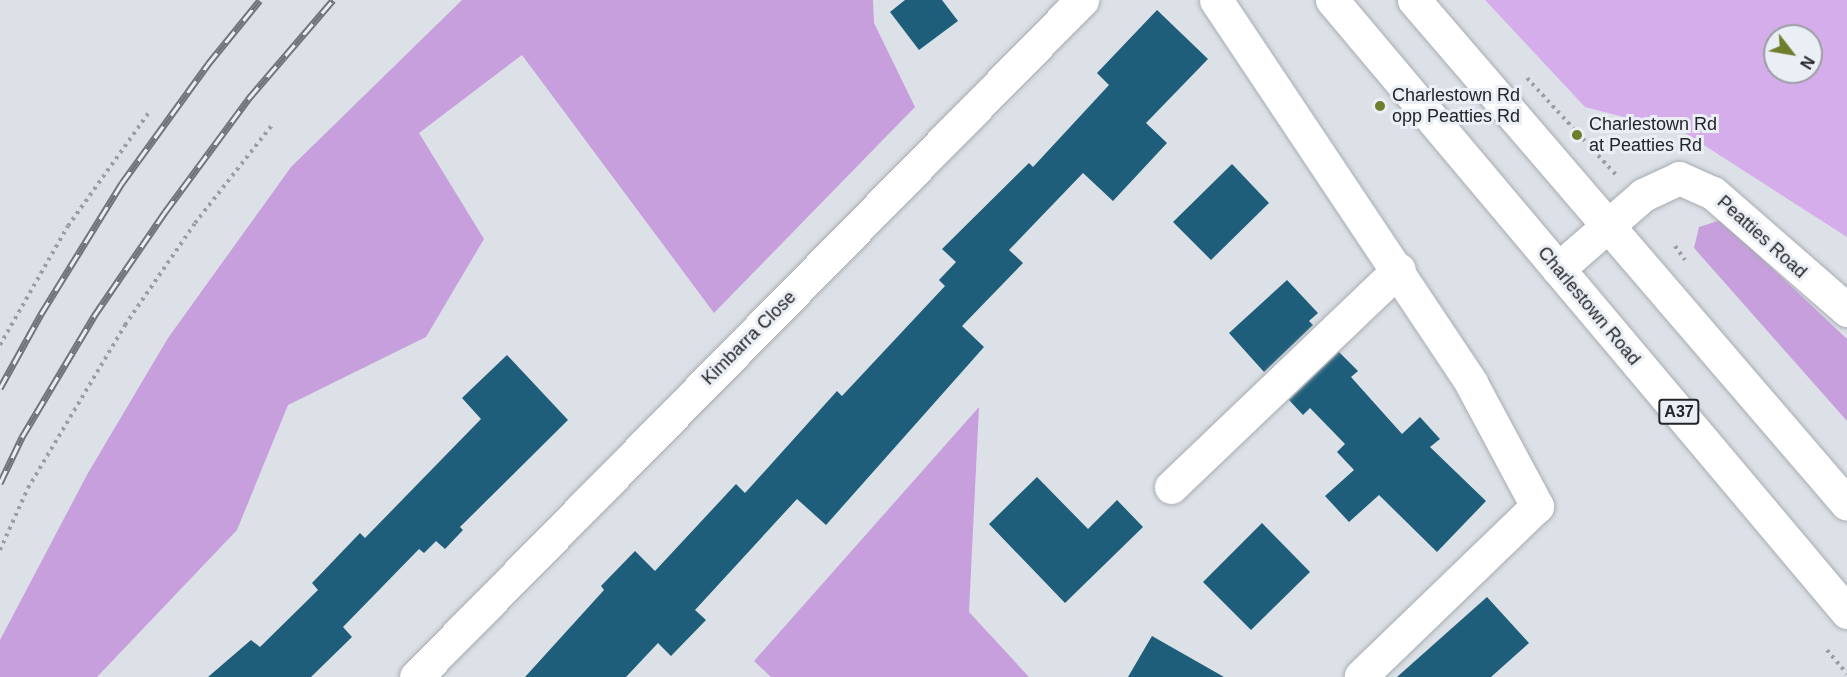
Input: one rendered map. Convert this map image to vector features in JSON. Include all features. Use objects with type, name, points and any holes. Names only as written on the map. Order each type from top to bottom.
[{"type":"main road","name":"Kimbarra Close","points":[[416,677],[1082,0]]},
{"type":"main road","points":[[1216,0],[1399,269],[1472,383],[1537,506],[1361,676]]},
{"type":"main road","name":"Charlestown Road","points":[[1332,0],[1847,612]]},
{"type":"main road","points":[[1413,5],[1610,224],[1847,504]]},
{"type":"main road","name":"Peatties Road","points":[[1558,269],[1661,183],[1679,178],[1696,182],[1753,226],[1796,268],[1847,309]]},
{"type":"main road","points":[[1172,487],[1399,269]]},
{"type":"path","points":[[0,345],[68,226],[150,111]]},
{"type":"path","points":[[1566,120],[1621,178]]},
{"type":"path","points":[[0,550],[28,488],[125,325],[195,223],[272,125]]},
{"type":"path","points":[[1827,650],[1847,674]]},
{"type":"shaded area","points":[[462,0],[873,0],[874,23],[915,107],[714,313],[522,55],[419,133],[484,239],[426,337],[288,405],[237,530],[97,677],[0,677],[0,640],[88,473],[168,338],[291,167]]},
{"type":"shaded area","points":[[1485,0],[1847,0],[1847,237],[1685,133],[1585,107]]},
{"type":"shaded area","points":[[1721,220],[1847,339],[1847,421],[1694,248],[1699,227]]},
{"type":"shaded area","points":[[979,407],[969,612],[1029,677],[771,677],[754,661]]},
{"type":"building","points":[[905,0],[942,0],[958,21],[919,50],[890,12]]},
{"type":"building","points":[[1157,10],[1208,59],[1146,123],[1167,143],[1113,201],[1083,173],[1009,250],[1023,263],[962,326],[984,347],[826,525],[797,499],[695,610],[706,620],[671,656],[658,643],[626,677],[525,677],[604,590],[601,586],[635,551],[655,571],[736,484],[745,493],[837,391],[842,396],[945,286],[939,280],[956,262],[942,249],[1029,163],[1033,167],[1109,85],[1097,73]]},
{"type":"building","points":[[1232,164],[1269,203],[1211,260],[1173,222]]},
{"type":"building","points":[[1287,280],[1318,313],[1309,321],[1313,325],[1264,372],[1229,333]]},
{"type":"building","points":[[1339,352],[1358,371],[1351,377],[1402,434],[1420,417],[1440,439],[1430,447],[1486,501],[1437,552],[1379,495],[1349,522],[1325,496],[1354,470],[1337,452],[1345,444],[1310,408],[1303,415],[1289,400]]},
{"type":"building","points":[[507,355],[568,420],[460,527],[463,530],[445,549],[436,541],[424,553],[419,549],[343,627],[352,637],[311,677],[208,677],[251,640],[260,647],[318,590],[312,583],[360,533],[365,538],[481,419],[462,398]]},
{"type":"building","points":[[1037,477],[1088,529],[1117,500],[1143,527],[1065,603],[989,524]]},
{"type":"building","points":[[1262,523],[1310,572],[1251,630],[1203,582]]},
{"type":"building","points":[[1487,597],[1529,643],[1491,677],[1397,677]]},
{"type":"building","points":[[1152,636],[1224,677],[1128,677]]},
{"type":"railway","points":[[0,388],[41,314],[122,183],[208,64],[260,0]]},
{"type":"railway","points":[[0,483],[22,437],[94,316],[165,212],[249,98],[333,0]]},
{"type":"place","name":"Charlestown Rd opp Peatties Rd","points":[[1380,106]]},
{"type":"place","name":"Charlestown Rd at Peatties Rd","points":[[1577,135]]}]
